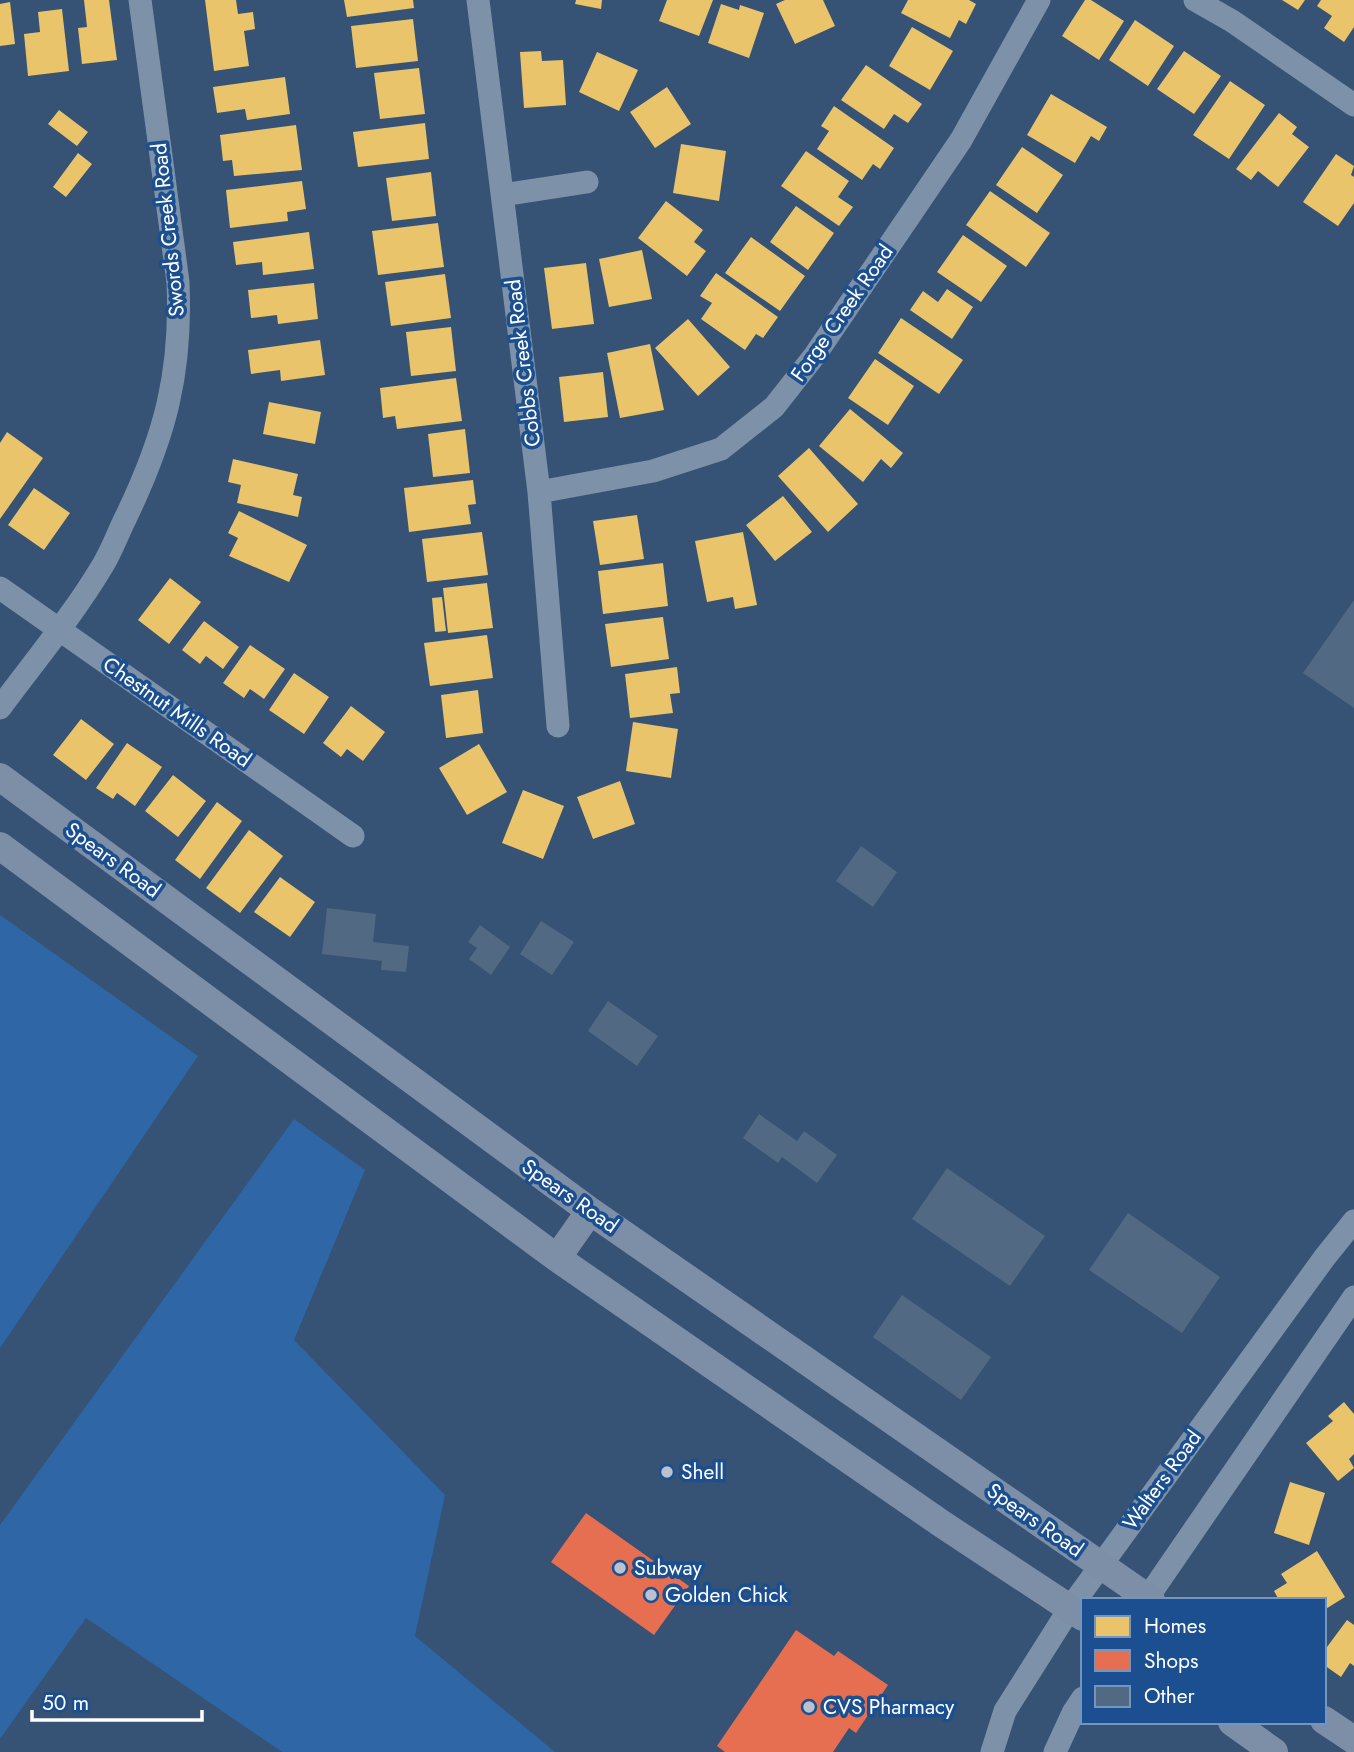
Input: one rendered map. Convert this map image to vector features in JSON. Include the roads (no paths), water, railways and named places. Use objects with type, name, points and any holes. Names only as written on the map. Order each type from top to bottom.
[{"type":"main road","name":"Spears Road","points":[[0,777],[590,1211],[1147,1598]]},
{"type":"main road","points":[[0,846],[557,1258],[942,1524],[1076,1613]]},
{"type":"main road","points":[[557,1258],[590,1211]]},
{"type":"main road","points":[[1326,1721],[1354,1740]]},
{"type":"main road","points":[[1235,1724],[1274,1752]]},
{"type":"street","name":"Swords Creek Road","points":[[0,708],[103,565],[141,486],[168,411],[177,360],[178,282],[140,0]]},
{"type":"street","name":"Cobbs Creek Road","points":[[478,0],[538,492],[558,726]]},
{"type":"street","name":"Forge Creek Road","points":[[538,492],[653,471],[721,449],[774,407],[815,355],[961,141],[1039,0]]},
{"type":"street","points":[[1195,0],[1232,21],[1354,105]]},
{"type":"street","points":[[503,195],[587,182]]},
{"type":"street","name":"Chestnut Mills Road","points":[[0,589],[353,836]]},
{"type":"street","name":"Walters Road","points":[[1084,1598],[1100,1565],[1317,1267],[1354,1221]]},
{"type":"street","points":[[1149,1598],[1354,1297]]},
{"type":"street","name":"Walters Road","points":[[992,1752],[1005,1711],[1076,1613]]},
{"type":"street","points":[[1055,1752],[1081,1701]]},
{"type":"place","name":"Shell","points":[[667,1472]]},
{"type":"place","name":"Subway","points":[[620,1568]]},
{"type":"place","name":"Golden Chick","points":[[651,1595]]},
{"type":"place","name":"CVS Pharmacy","points":[[809,1707]]}]
